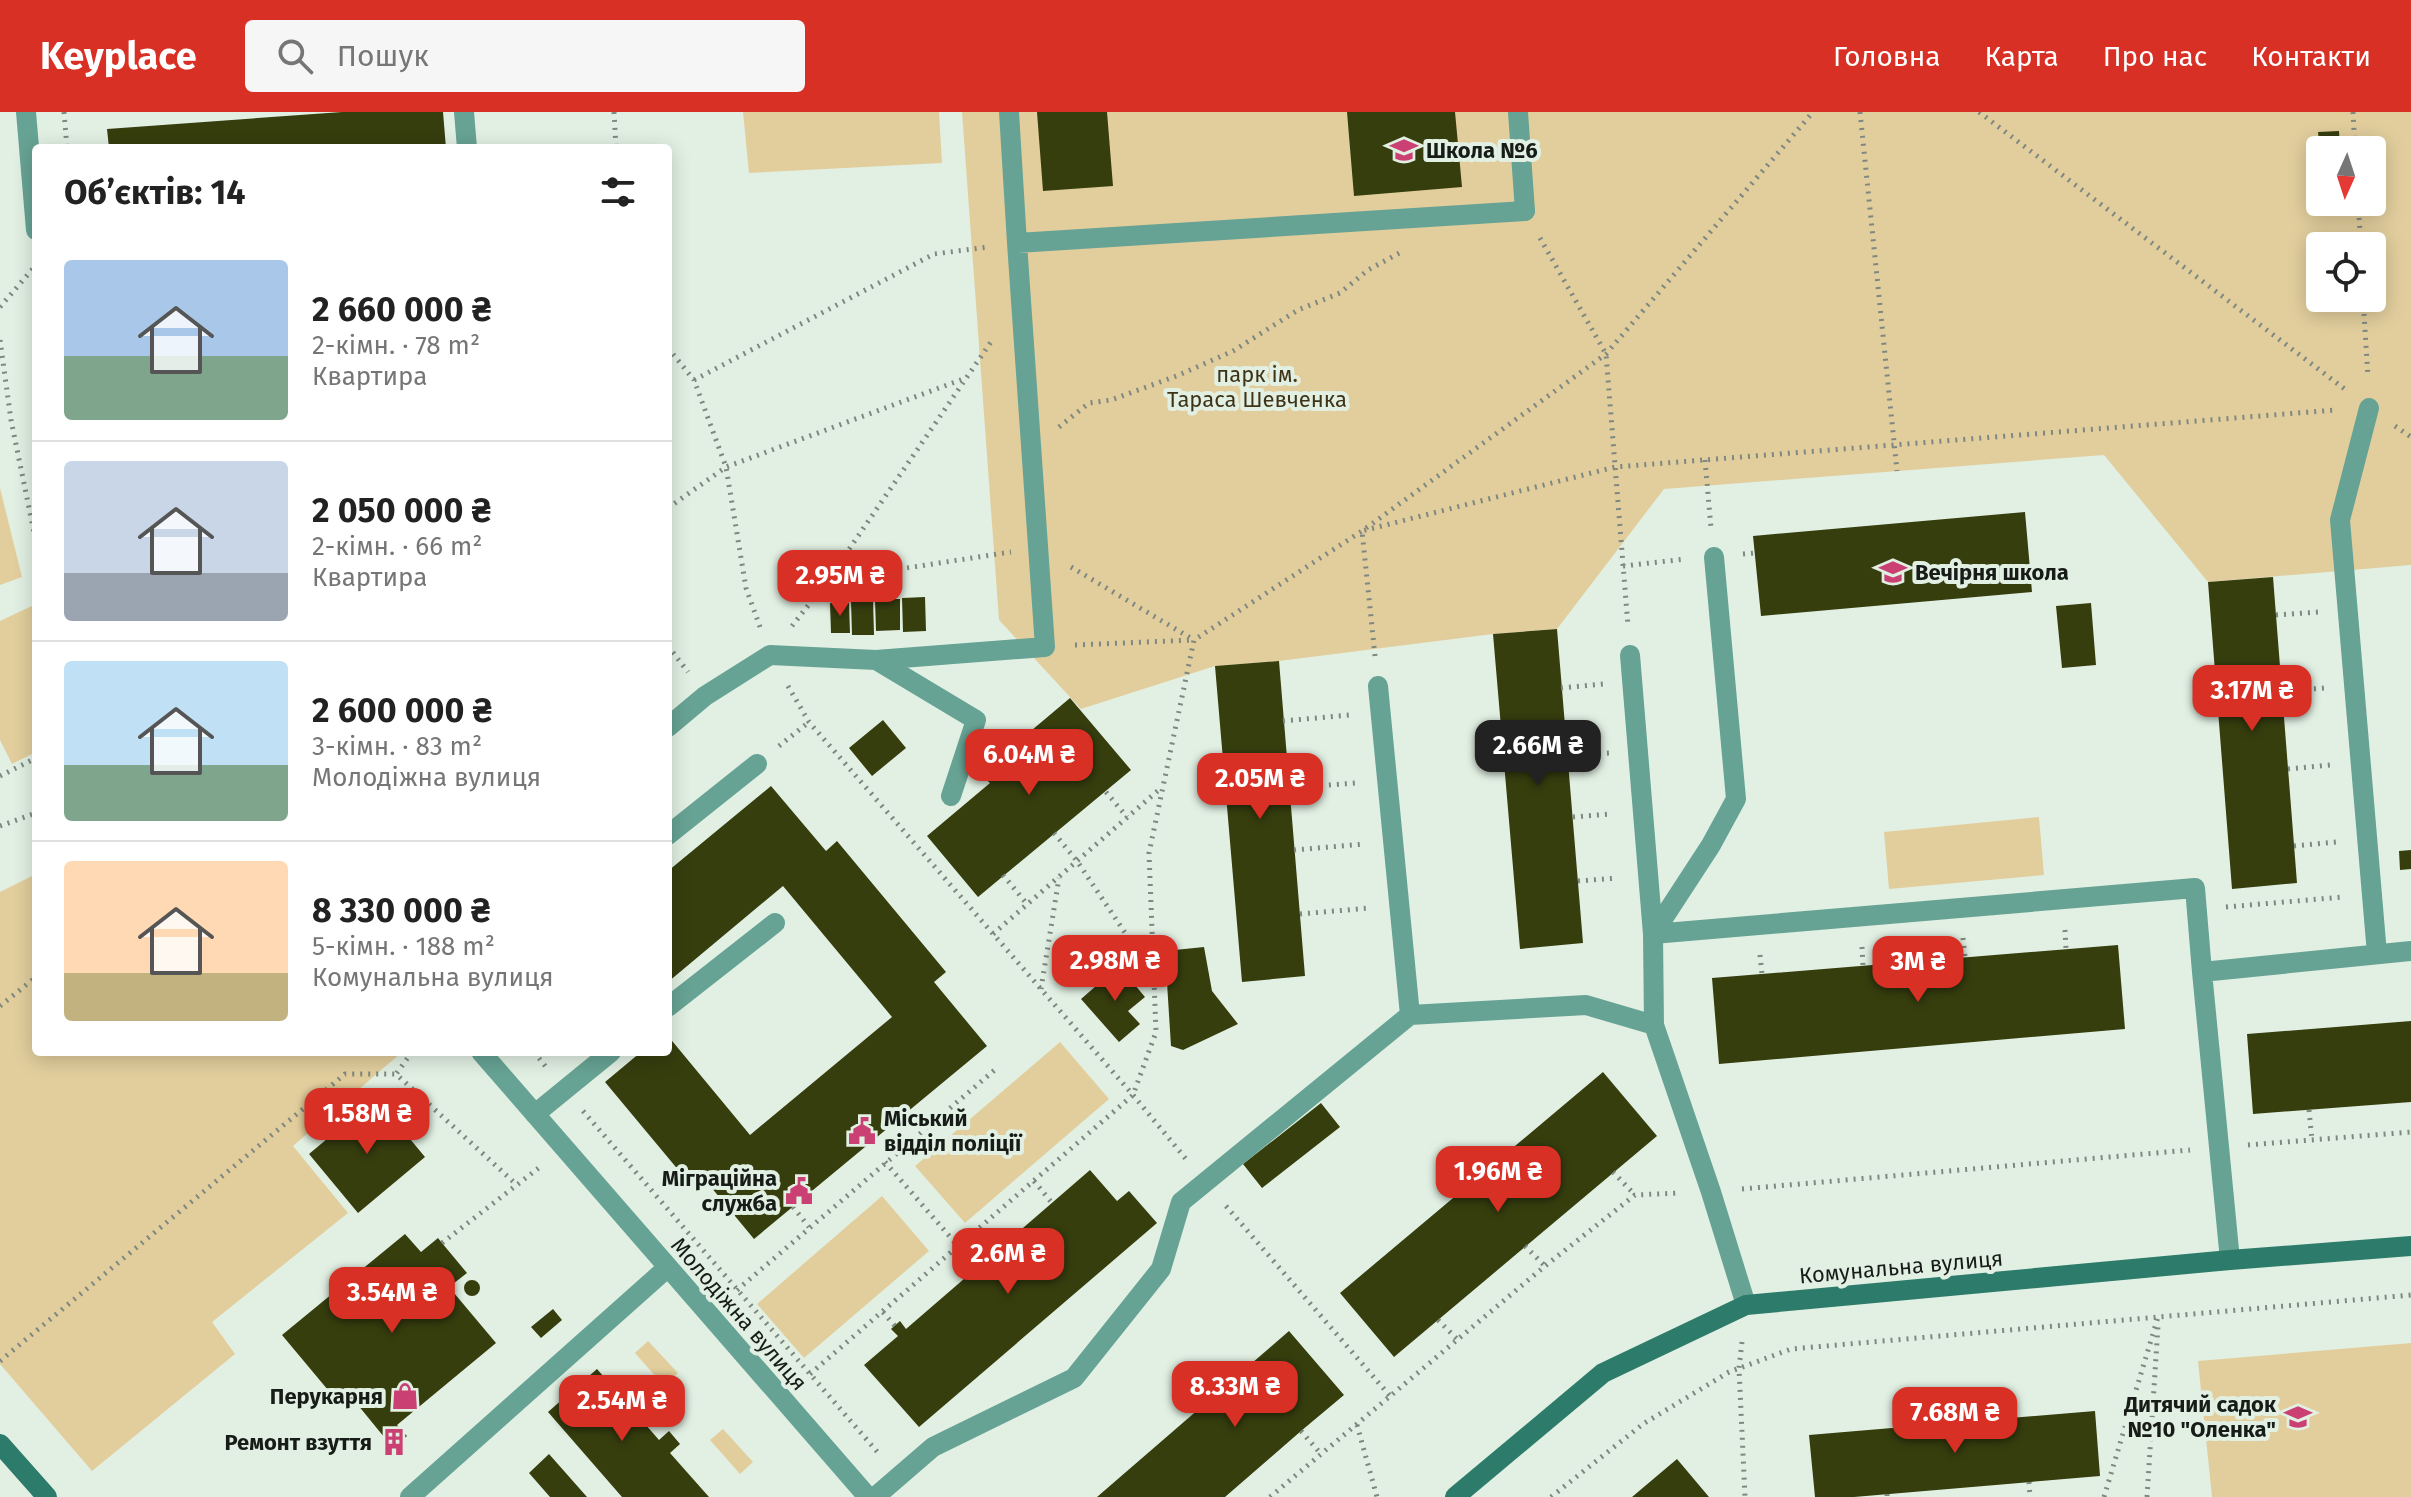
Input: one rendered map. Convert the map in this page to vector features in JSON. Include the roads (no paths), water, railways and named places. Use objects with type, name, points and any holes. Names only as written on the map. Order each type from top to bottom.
[{"type":"main road","name":"Комунальна вулиця","points":[[1455,1497],[1603,1373],[1746,1305],[2411,1246]]},
{"type":"main road","points":[[0,1444],[47,1497]]},
{"type":"street","points":[[26,112],[32,183]]},
{"type":"street","points":[[464,112],[467,144]]},
{"type":"street","points":[[672,724],[705,696],[770,655],[876,660],[1045,647],[1009,112]]},
{"type":"street","points":[[1017,243],[1525,211],[1518,112]]},
{"type":"street","points":[[2369,408],[2340,520],[2377,954]]},
{"type":"street","points":[[1653,934],[1711,845],[1736,799],[1714,557]]},
{"type":"street","points":[[1630,655],[1653,934],[1654,1025],[1746,1305]]},
{"type":"street","points":[[876,660],[976,720],[951,796]]},
{"type":"street","points":[[1378,686],[1410,1015]]},
{"type":"street","points":[[672,832],[757,764]]},
{"type":"street","points":[[1653,934],[2195,888],[2230,1260]]},
{"type":"street","points":[[672,1004],[775,923]]},
{"type":"street","points":[[2202,972],[2411,951]]},
{"type":"street","points":[[875,1497],[933,1447],[1074,1378],[1161,1269],[1181,1202],[1410,1015],[1586,1005],[1654,1025]]},
{"type":"street","name":"Молодіжна вулиця","points":[[484,1056],[868,1497]]},
{"type":"street","points":[[535,1114],[606,1056]]},
{"type":"street","points":[[410,1497],[667,1268]]},
{"type":"place","name":"Школа №6","points":[[1404,150]]},
{"type":"place","name":"Вечірня школа","points":[[1893,572]]},
{"type":"place","name":"Міський відділ поліції","points":[[862,1131]]},
{"type":"place","name":"Міграційна служба","points":[[799,1191]]},
{"type":"place","name":"Перукарня","points":[[405,1396]]},
{"type":"place","name":"Дитячий садок №10 \"Оленка\"","points":[[2298,1417]]},
{"type":"place","name":"Ремонт взуття","points":[[394,1442]]},
{"type":"park label","name":"парк ім. Тараса Шевченка","points":[[1257,386]]}]
